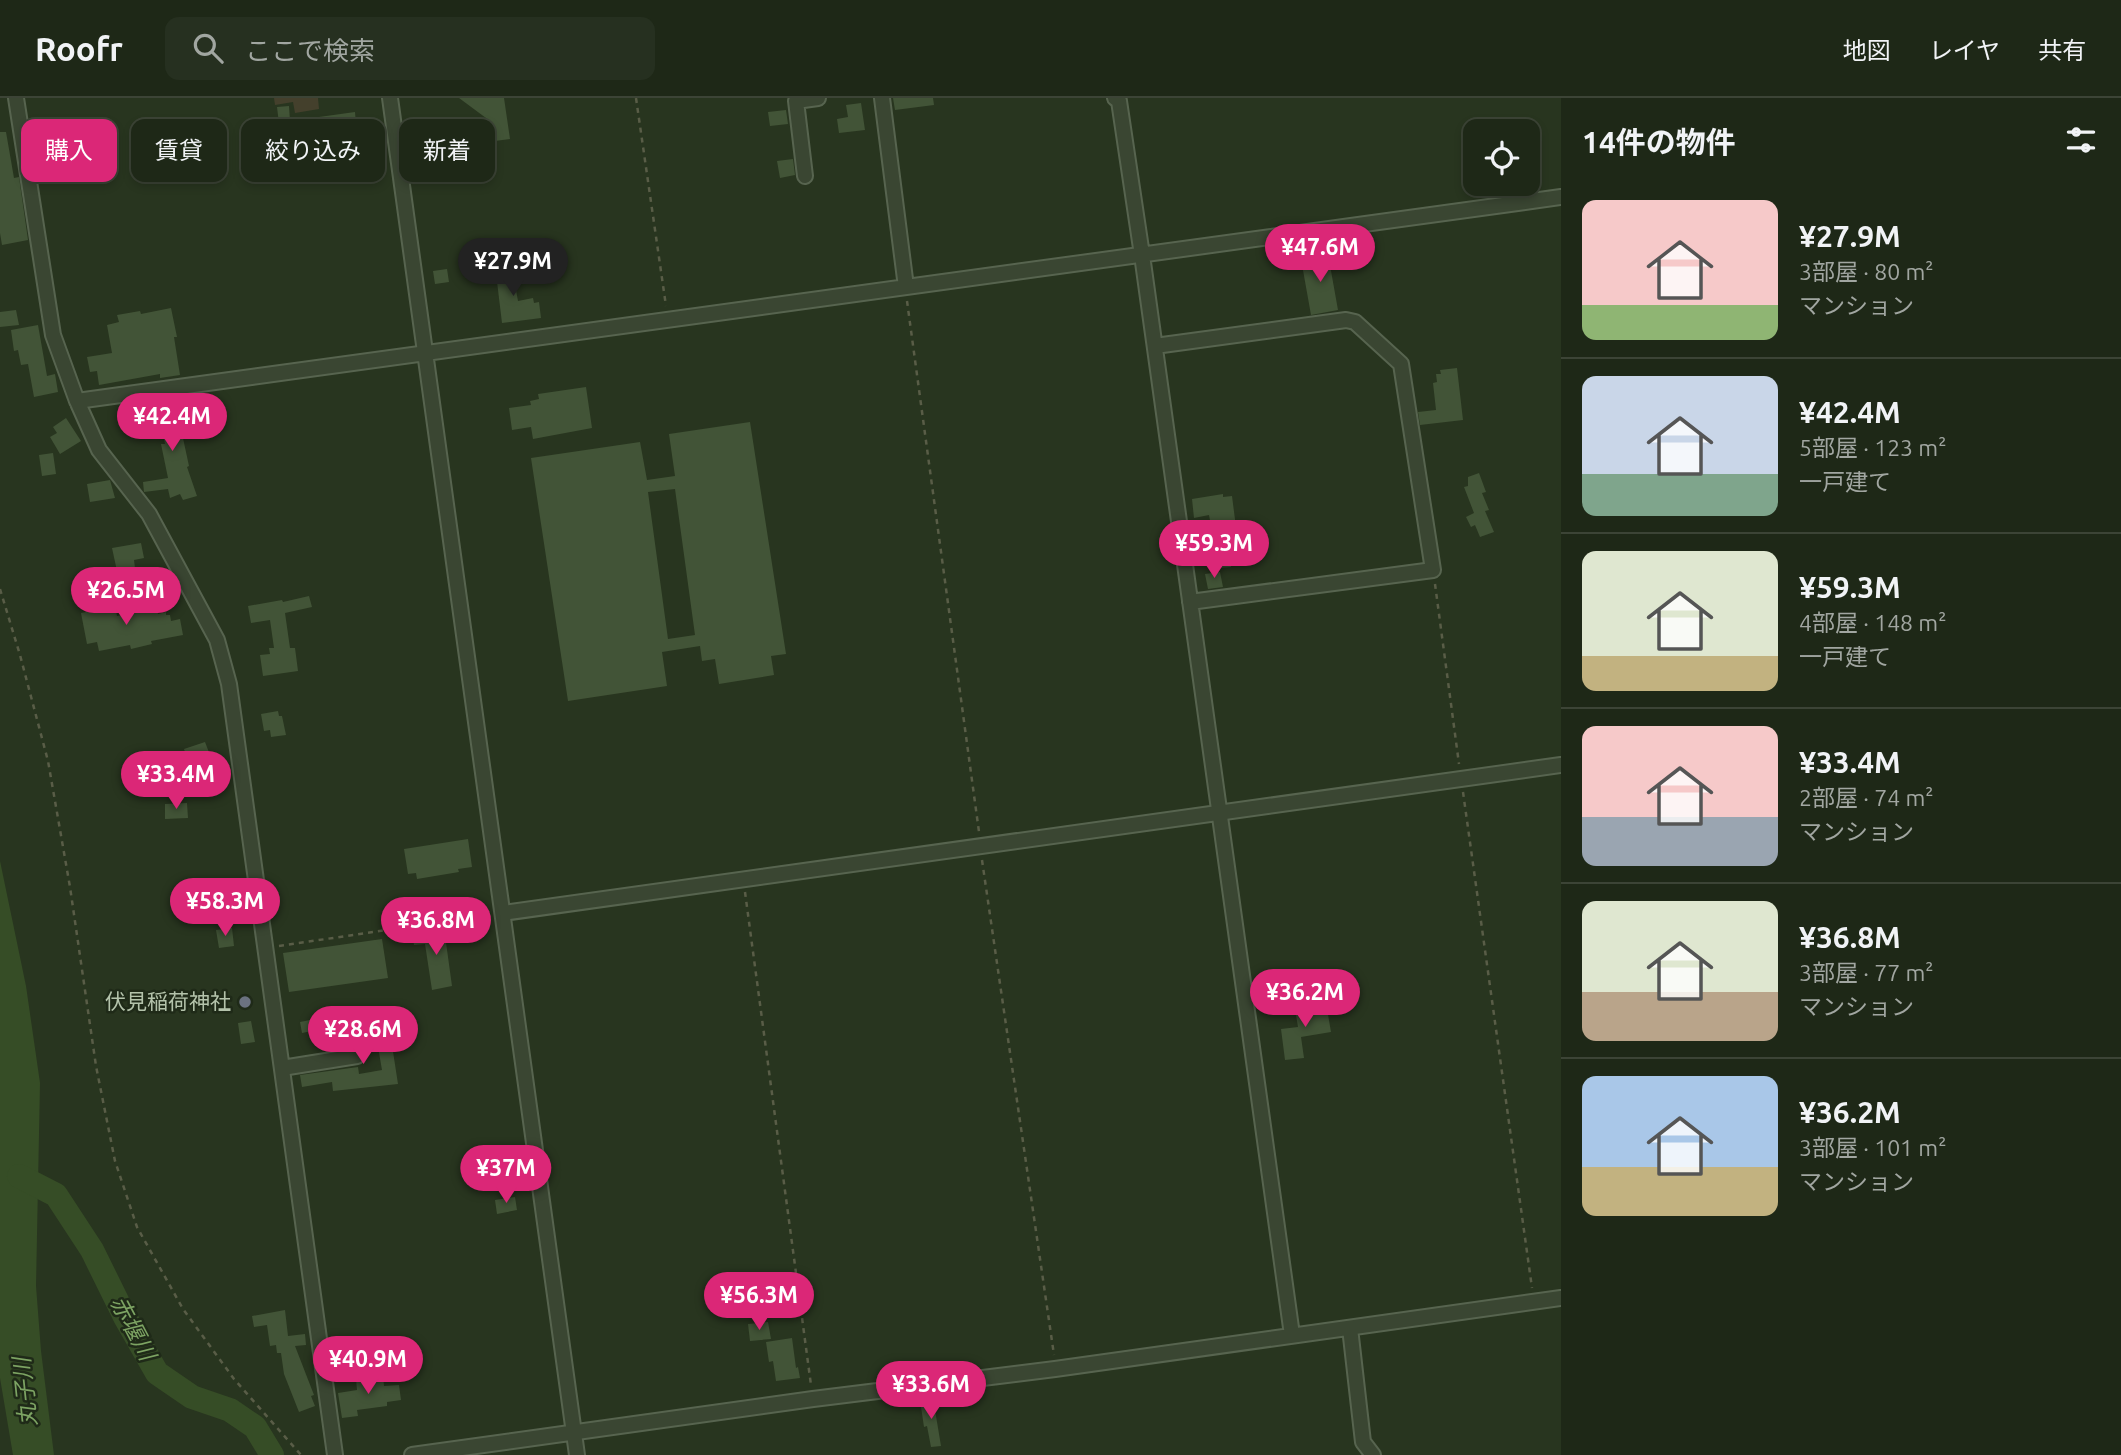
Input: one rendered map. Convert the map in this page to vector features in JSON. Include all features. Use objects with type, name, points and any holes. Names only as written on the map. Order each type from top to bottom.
[{"type":"street","points":[[16,98],[53,335],[77,401],[99,450],[149,514],[217,640],[229,684],[335,1455]]},
{"type":"street","points":[[390,98],[577,1455]]},
{"type":"street","points":[[805,176],[796,101],[818,98]]},
{"type":"street","points":[[882,98],[906,287]]},
{"type":"street","points":[[1115,98],[1119,101],[1155,346],[1292,1335]]},
{"type":"street","points":[[77,401],[1561,197]]},
{"type":"street","points":[[1155,346],[1346,320],[1355,323],[1401,364],[1433,569],[1189,602]]},
{"type":"street","points":[[503,913],[1561,765]]},
{"type":"street","points":[[282,1068],[357,1056]]},
{"type":"street","points":[[412,1455],[1561,1298]]},
{"type":"street","points":[[1350,1328],[1363,1442],[1369,1454]]},
{"type":"path","points":[[636,98],[667,320]]},
{"type":"path","points":[[906,287],[1055,1369]]},
{"type":"path","points":[[1433,569],[1534,1302]]},
{"type":"path","points":[[0,589],[48,761],[70,887],[96,1066],[114,1161],[137,1227],[183,1309],[234,1379],[301,1455]]},
{"type":"path","points":[[743,878],[813,1399]]},
{"type":"path","points":[[265,947],[503,913]]},
{"type":"shaded area","points":[[274,98],[318,98],[319,109],[295,113],[293,102],[275,105]]},
{"type":"water","name":"丸子川","points":[[0,861],[26,986],[40,1083],[36,1286],[54,1455],[13,1455],[0,1378]]},
{"type":"building","points":[[459,98],[504,98],[510,139],[495,141],[495,119],[486,118]]},
{"type":"building","points":[[893,98],[933,98],[934,105],[895,110]]},
{"type":"building","points":[[861,103],[865,130],[839,133],[837,119],[848,117],[846,105]]},
{"type":"building","points":[[289,106],[290,119],[278,119],[277,107]]},
{"type":"building","points":[[786,110],[788,124],[770,126],[768,112]]},
{"type":"building","points":[[355,112],[356,119],[304,119]]},
{"type":"building","points":[[0,132],[6,132],[14,178],[19,177],[28,240],[2,245],[0,233]]},
{"type":"building","points":[[793,159],[795,175],[780,178],[777,161]]},
{"type":"building","points":[[1328,254],[1338,310],[1311,315],[1301,259]]},
{"type":"building","points":[[510,262],[518,301],[533,298],[534,303],[539,302],[541,318],[502,323],[495,265]]},
{"type":"building","points":[[447,269],[449,282],[435,284],[433,271]]},
{"type":"building","points":[[171,308],[180,375],[160,378],[160,374],[99,385],[97,371],[90,372],[87,357],[112,353],[107,325],[119,322],[117,315]]},
{"type":"building","points":[[16,310],[19,325],[0,327],[0,312]]},
{"type":"building","points":[[38,325],[47,376],[55,374],[58,392],[34,397],[28,364],[21,365],[18,350],[14,351],[11,330]]},
{"type":"building","points":[[1457,368],[1463,420],[1420,425],[1418,412],[1436,410],[1433,383],[1437,382],[1436,374],[1441,374],[1440,370]]},
{"type":"building","points":[[586,387],[592,428],[533,439],[531,427],[512,430],[509,408],[531,405],[530,401],[539,399],[538,394]]},
{"type":"building","points":[[175,401],[189,466],[187,467],[197,496],[183,500],[180,494],[170,498],[168,489],[144,492],[143,482],[168,478],[161,444],[165,444],[159,415],[148,417],[146,404]]},
{"type":"building","points":[[66,418],[81,441],[60,454],[50,437],[57,433],[53,427]]},
{"type":"building","points":[[750,422],[786,654],[771,656],[774,675],[719,684],[715,659],[702,661],[700,646],[662,652],[667,686],[568,701],[531,458],[640,442],[647,480],[675,476],[669,434]],"holes":[[[675,489],[695,635],[668,639],[648,492]]]},
{"type":"building","points":[[53,453],[56,474],[42,476],[39,455]]},
{"type":"building","points":[[1479,473],[1486,492],[1482,493],[1489,510],[1485,511],[1494,532],[1480,537],[1475,525],[1471,527],[1466,517],[1474,513],[1464,487],[1468,486],[1468,477]]},
{"type":"building","points":[[110,480],[115,498],[90,502],[87,484]]},
{"type":"building","points":[[1223,494],[1223,497],[1232,496],[1237,535],[1241,535],[1243,546],[1236,547],[1237,554],[1230,555],[1231,567],[1219,568],[1209,515],[1194,518],[1192,499]]},
{"type":"building","points":[[141,543],[144,558],[134,560],[135,568],[117,571],[112,548]]},
{"type":"building","points":[[1220,572],[1223,587],[1208,589],[1205,574]]},
{"type":"building","points":[[309,596],[312,607],[285,613],[290,648],[295,648],[298,671],[263,676],[260,655],[270,654],[269,648],[274,648],[270,620],[251,623],[248,606]]},
{"type":"building","points":[[114,599],[117,616],[143,610],[144,613],[157,610],[158,614],[166,612],[171,621],[180,619],[183,635],[151,641],[152,644],[131,649],[130,645],[99,651],[97,642],[87,644],[81,613],[86,612],[85,605]]},
{"type":"building","points":[[278,711],[279,716],[282,716],[286,735],[271,737],[270,730],[264,731],[261,714]]},
{"type":"building","points":[[205,742],[222,786],[199,794],[184,749]]},
{"type":"building","points":[[187,803],[188,818],[165,819],[165,804]]},
{"type":"building","points":[[468,839],[472,867],[458,869],[459,872],[417,879],[416,873],[408,874],[404,849]]},
{"type":"building","points":[[239,886],[244,917],[226,920],[221,889]]},
{"type":"building","points":[[232,928],[234,946],[219,948],[216,930]]},
{"type":"building","points":[[444,928],[452,986],[432,990],[425,944],[414,945],[412,933]]},
{"type":"building","points":[[382,939],[388,978],[289,992],[283,953]]},
{"type":"building","points":[[1326,1003],[1331,1032],[1301,1037],[1304,1058],[1285,1060],[1281,1029],[1298,1027],[1295,1009]]},
{"type":"building","points":[[315,1019],[317,1030],[302,1033],[300,1022]]},
{"type":"building","points":[[251,1021],[255,1042],[241,1044],[238,1023]]},
{"type":"building","points":[[394,1023],[396,1036],[393,1036],[392,1045],[398,1084],[333,1091],[332,1082],[302,1087],[300,1075],[358,1067],[359,1074],[382,1070],[378,1047],[372,1048],[368,1027]]},
{"type":"building","points":[[515,1197],[517,1210],[497,1214],[495,1200]]},
{"type":"building","points":[[285,1310],[288,1336],[305,1334],[306,1345],[295,1346],[314,1395],[311,1396],[315,1406],[299,1412],[284,1374],[281,1353],[277,1353],[276,1345],[270,1346],[267,1325],[254,1327],[252,1316]]},
{"type":"building","points":[[768,1322],[771,1339],[750,1341],[748,1324]]},
{"type":"building","points":[[792,1338],[800,1378],[776,1381],[766,1342]]},
{"type":"building","points":[[383,1375],[384,1386],[399,1385],[401,1400],[387,1402],[387,1406],[357,1410],[358,1416],[342,1418],[338,1393],[357,1390],[356,1379]]},
{"type":"building","points":[[933,1398],[941,1446],[931,1447],[927,1426],[924,1427],[920,1400]]},
{"type":"waterway","name":"赤堰川","points":[[19,1176],[56,1195],[92,1250],[125,1317],[157,1373],[192,1397],[230,1410],[255,1427],[272,1455]]},
{"type":"place","name":"伏見稲荷神社","points":[[245,1002]]}]
